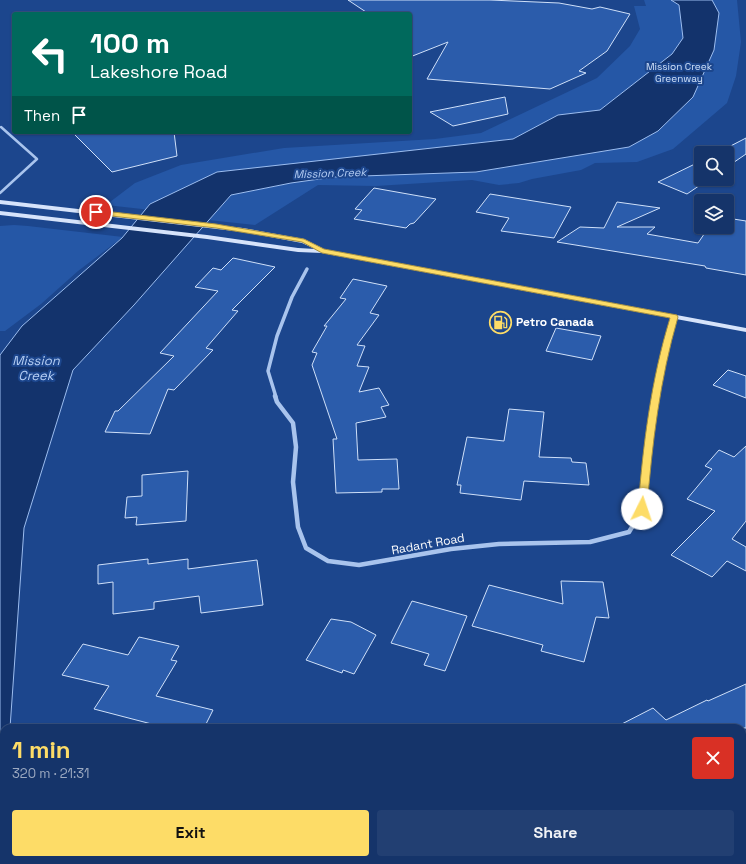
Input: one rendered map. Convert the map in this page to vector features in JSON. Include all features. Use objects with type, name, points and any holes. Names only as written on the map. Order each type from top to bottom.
[{"type":"main road","points":[[0,202],[216,226],[304,241],[322,251]]},
{"type":"main road","points":[[0,213],[206,237],[298,250],[322,251],[746,330]]},
{"type":"street","points":[[0,193],[37,160],[1,127]]},
{"type":"street","name":"Radant Road","points":[[307,269],[292,297],[277,336],[268,371],[277,402],[293,423],[296,447],[293,482],[298,527],[306,548],[328,561],[360,565],[451,549],[499,544],[590,542],[629,532],[642,509],[655,397],[664,349],[674,317]]},
{"type":"green space","name":"Mission Creek Greenway","points":[[644,0],[737,0],[741,42],[736,76],[727,103],[673,149],[637,162],[595,163],[581,170],[532,179],[519,183],[499,185],[472,180],[376,186],[318,185],[255,225],[199,219],[142,209],[106,205],[135,183],[181,165],[284,148],[435,139],[481,133],[597,78],[630,46],[640,29],[634,6],[646,6]]},
{"type":"green space","points":[[14,225],[123,237],[78,271],[41,304],[5,331],[0,331],[0,226]]},
{"type":"water","name":"Mission Creek","points":[[671,0],[712,0],[719,13],[714,50],[693,97],[658,131],[629,147],[476,172],[334,177],[291,183],[231,195],[134,305],[73,370],[24,528],[10,724],[0,724],[0,355],[22,326],[122,238],[150,204],[217,172],[513,139],[558,115],[600,110],[672,54],[683,38],[679,5]]},
{"type":"building","points":[[348,0],[490,0],[559,3],[592,9],[600,7],[630,14],[607,51],[579,71],[586,73],[550,89],[427,79],[448,42],[412,56],[412,12],[366,12]]},
{"type":"building","points":[[505,97],[508,114],[453,126],[430,112]]},
{"type":"building","points":[[74,134],[174,134],[177,156],[112,172]]},
{"type":"building","points":[[746,138],[746,154],[734,162],[734,146],[731,146]]},
{"type":"building","points":[[694,164],[694,186],[699,186],[687,194],[658,182]]},
{"type":"building","points":[[374,188],[436,199],[414,223],[410,224],[406,228],[354,219],[362,210],[355,209]]},
{"type":"building","points":[[490,194],[571,207],[554,238],[501,231],[509,218],[476,212]]},
{"type":"building","points":[[617,202],[660,208],[617,227],[655,227],[647,234],[698,243],[704,234],[734,234],[734,219],[746,221],[746,275],[706,268],[705,266],[557,242],[580,227],[604,228]]},
{"type":"building","points":[[233,258],[275,267],[232,310],[238,311],[206,348],[213,350],[174,390],[168,389],[150,434],[105,432],[115,411],[118,411],[174,356],[160,353],[218,291],[195,287],[213,268],[221,270]]},
{"type":"building","points":[[353,279],[387,286],[370,313],[379,315],[357,345],[365,346],[357,366],[369,367],[359,392],[379,388],[389,405],[381,407],[386,417],[356,423],[358,460],[397,459],[399,489],[382,489],[382,492],[336,493],[333,439],[337,439],[312,365],[317,353],[312,352],[327,326],[324,326],[346,299],[340,298]]},
{"type":"building","points":[[556,328],[601,336],[592,360],[546,351]]},
{"type":"building","points":[[728,370],[746,376],[746,398],[713,385]]},
{"type":"building","points":[[509,409],[544,412],[539,457],[571,458],[572,462],[586,463],[589,485],[524,481],[521,500],[460,493],[461,485],[457,485],[467,437],[504,441]]},
{"type":"building","points":[[746,446],[746,521],[732,539],[746,547],[746,571],[727,561],[712,577],[671,555],[715,511],[687,499],[712,469],[705,466],[719,450],[734,457]]},
{"type":"building","points":[[188,471],[186,521],[136,525],[137,517],[125,518],[127,497],[142,496],[142,475]]},
{"type":"building","points":[[148,559],[148,564],[188,559],[188,569],[257,560],[263,605],[201,613],[199,596],[154,602],[154,609],[113,614],[113,582],[98,584],[98,565]]},
{"type":"building","points":[[561,581],[603,582],[609,618],[596,617],[584,662],[541,651],[543,645],[472,626],[489,585],[563,604]]},
{"type":"building","points":[[412,601],[467,616],[445,671],[424,665],[429,654],[391,643]]},
{"type":"building","points":[[331,619],[351,622],[376,635],[354,674],[343,670],[342,673],[306,660]]},
{"type":"building","points":[[139,637],[179,646],[171,660],[177,661],[156,696],[213,710],[206,724],[152,724],[94,709],[109,686],[62,675],[83,644],[128,655]]},
{"type":"building","points":[[746,684],[746,724],[622,724],[653,708],[666,720],[707,700],[708,701]]},
{"type":"place","name":"Petro Canada","points":[[501,322]]},
{"type":"route","points":[[96,212],[216,226],[304,241],[322,251],[674,317],[664,349],[655,397],[642,509]]}]
